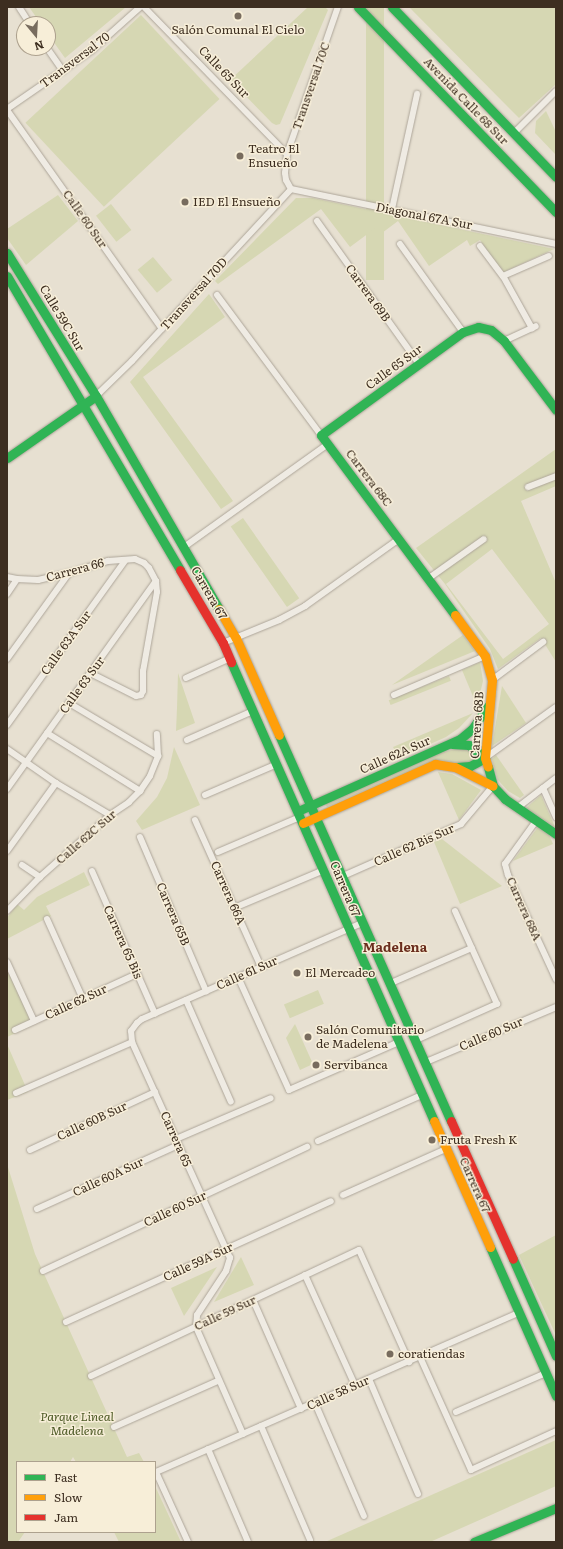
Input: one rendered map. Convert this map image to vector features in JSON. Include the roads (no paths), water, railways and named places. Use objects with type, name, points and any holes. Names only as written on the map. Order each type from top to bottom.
[{"type":"main road","name":"Avenida Calle 68 Sur","points":[[358,7],[556,212]]},
{"type":"main road","name":"Avenida Calle 68 Sur","points":[[392,7],[556,177]]},
{"type":"main road","name":"Calle 59C Sur","points":[[7,253],[96,396]]},
{"type":"main road","name":"Calle 59C Sur","points":[[7,276],[84,405]]},
{"type":"main road","name":"Calle 65 Sur","points":[[322,435],[463,332],[471,329],[484,328],[496,333],[504,341]]},
{"type":"main road","points":[[504,341],[556,410]]},
{"type":"main road","points":[[7,458],[96,396]]},
{"type":"main road","name":"Carrera 67","points":[[96,396],[236,638],[344,876],[556,1356]]},
{"type":"main road","name":"Carrera 67","points":[[84,405],[223,643],[556,1396]]},
{"type":"main road","name":"Carrera 68C","points":[[322,435],[429,578],[485,656],[492,680]]},
{"type":"main road","name":"Carrera 68B","points":[[492,680],[485,758],[493,786],[501,796],[554,833]]},
{"type":"main road","name":"Calle 62A Sur","points":[[300,817],[312,805],[460,739],[472,729],[490,704]]},
{"type":"main road","points":[[450,744],[463,744],[469,746],[485,758],[470,766],[455,767]]},
{"type":"main road","name":"Calle 62A Sur","points":[[300,817],[317,817],[428,766],[442,764],[455,767],[493,786]]},
{"type":"main road","points":[[401,1046],[417,1042]]},
{"type":"main road","points":[[474,1542],[556,1508]]},
{"type":"street","points":[[19,7],[25,16]]},
{"type":"street","name":"Transversal 70","points":[[7,110],[63,71],[105,39],[140,7]]},
{"type":"street","name":"Calle 65 Sur","points":[[144,7],[288,154]]},
{"type":"street","name":"Transversal 70C","points":[[291,189],[286,180],[285,173],[288,154],[338,7]]},
{"type":"street","points":[[53,56],[63,71]]},
{"type":"street","points":[[514,133],[556,91]]},
{"type":"street","points":[[392,209],[417,94]]},
{"type":"street","name":"Calle 60 Sur","points":[[7,110],[162,329]]},
{"type":"street","name":"Diagonal 67A Sur","points":[[291,189],[556,244]]},
{"type":"street","name":"Transversal 70D","points":[[96,396],[132,361],[291,189]]},
{"type":"street","name":"Carrera 69B","points":[[317,222],[419,364]]},
{"type":"street","points":[[400,244],[463,332]]},
{"type":"street","points":[[480,246],[503,276],[534,327],[504,341]]},
{"type":"street","points":[[503,276],[549,256]]},
{"type":"street","name":"Carrera 68C","points":[[217,295],[322,435]]},
{"type":"street","points":[[184,547],[328,444]]},
{"type":"street","points":[[528,487],[556,476]]},
{"type":"street","points":[[223,643],[280,620],[304,606],[399,539]]},
{"type":"street","points":[[429,578],[484,539]]},
{"type":"street","name":"Carrera 66","points":[[7,577],[17,580],[38,580],[69,573],[108,561],[125,561],[135,559],[144,563],[150,568],[156,581]]},
{"type":"street","name":"Calle 63A Sur","points":[[7,725],[125,561]]},
{"type":"street","points":[[7,659],[69,573]]},
{"type":"street","points":[[7,594],[17,580]]},
{"type":"street","points":[[90,673],[136,696],[141,695],[143,691],[143,671],[155,609],[156,581]]},
{"type":"street","name":"Calle 63 Sur","points":[[7,789],[156,581]]},
{"type":"street","points":[[492,680],[543,642]]},
{"type":"street","points":[[394,695],[485,656]]},
{"type":"street","points":[[186,678],[230,658]]},
{"type":"street","points":[[69,703],[158,756]]},
{"type":"street","points":[[485,758],[556,707]]},
{"type":"street","points":[[187,740],[253,711]]},
{"type":"street","points":[[47,733],[140,791]]},
{"type":"street","name":"Calle 62C Sur","points":[[7,911],[9,904],[110,815],[129,802],[140,791],[150,776],[158,756],[157,734]]},
{"type":"street","points":[[7,749],[56,783],[110,815]]},
{"type":"street","points":[[205,795],[277,764]]},
{"type":"street","points":[[517,808],[556,778]]},
{"type":"street","points":[[7,851],[56,783]]},
{"type":"street","name":"Calle 62 Bis Sur","points":[[344,876],[461,824],[493,786]]},
{"type":"street","points":[[543,788],[556,817]]},
{"type":"street","name":"Calle 62A Sur","points":[[218,852],[300,817]]},
{"type":"street","name":"Carrera 66A","points":[[195,820],[261,967]]},
{"type":"street","name":"Carrera 68A","points":[[536,821],[505,864],[508,875],[556,979]]},
{"type":"street","points":[[554,833],[556,841]]},
{"type":"street","name":"Carrera 65B","points":[[140,837],[206,991]]},
{"type":"street","points":[[22,865],[40,877]]},
{"type":"street","points":[[234,908],[324,870]]},
{"type":"street","name":"Carrera 65 Bis","points":[[92,871],[155,1014]]},
{"type":"street","points":[[417,1042],[497,1004],[455,910]]},
{"type":"street","points":[[47,919],[83,999]]},
{"type":"street","name":"Calle 61 Sur","points":[[133,1027],[142,1019],[364,922]]},
{"type":"street","points":[[391,983],[472,948]]},
{"type":"street","points":[[7,962],[34,1021]]},
{"type":"street","name":"Calle 62 Sur","points":[[15,1030],[137,974]]},
{"type":"street","points":[[238,977],[289,1090],[401,1046]]},
{"type":"street","points":[[186,1000],[231,1102]]},
{"type":"street","name":"Calle 60 Sur","points":[[426,1062],[556,1007]]},
{"type":"street","name":"Carrera 65","points":[[133,1027],[131,1035],[132,1042],[226,1249]]},
{"type":"street","points":[[16,1092],[132,1042]]},
{"type":"street","name":"Calle 60B Sur","points":[[30,1150],[155,1092]]},
{"type":"street","points":[[318,1141],[422,1095]]},
{"type":"street","name":"Calle 60A Sur","points":[[37,1209],[271,1098]]},
{"type":"street","name":"Calle 60 Sur","points":[[44,1271],[307,1147]]},
{"type":"street","points":[[342,1195],[446,1149]]},
{"type":"street","name":"Calle 59A Sur","points":[[66,1322],[331,1201]]},
{"type":"street","points":[[226,1249],[230,1258],[226,1271],[197,1315],[196,1327],[242,1434]]},
{"type":"street","name":"Calle 59 Sur","points":[[91,1376],[359,1250],[409,1362]]},
{"type":"street","points":[[305,1275],[354,1385]]},
{"type":"street","points":[[253,1300],[301,1409]]},
{"type":"street","name":"Calle 58 Sur","points":[[188,1542],[156,1472],[519,1313]]},
{"type":"street","points":[[420,1357],[471,1470],[556,1432]]},
{"type":"street","points":[[456,1412],[546,1374]]},
{"type":"street","points":[[369,1379],[418,1494]]},
{"type":"street","points":[[114,1427],[218,1381]]},
{"type":"street","points":[[315,1403],[364,1516]]},
{"type":"street","points":[[261,1426],[310,1540]]},
{"type":"street","points":[[208,1450],[248,1542]]},
{"type":"place","name":"Salón Comunal El Cielo","points":[[238,16]]},
{"type":"place","name":"Teatro El Ensueño","points":[[240,156]]},
{"type":"place","name":"IED El Ensueño","points":[[185,202]]},
{"type":"place","name":"El Mercadeo","points":[[297,973]]},
{"type":"place","name":"Salón Comunitario de Madelena","points":[[308,1037]]},
{"type":"place","name":"Servibanca","points":[[316,1065]]},
{"type":"place","name":"Fruta Fresh K","points":[[432,1140]]},
{"type":"place","name":"coratiendas","points":[[390,1354]]},
{"type":"district","name":"Madelena","points":[[395,947]]},
{"type":"park label","name":"Parque Lineal Madelena","points":[[77,1424]]}]
